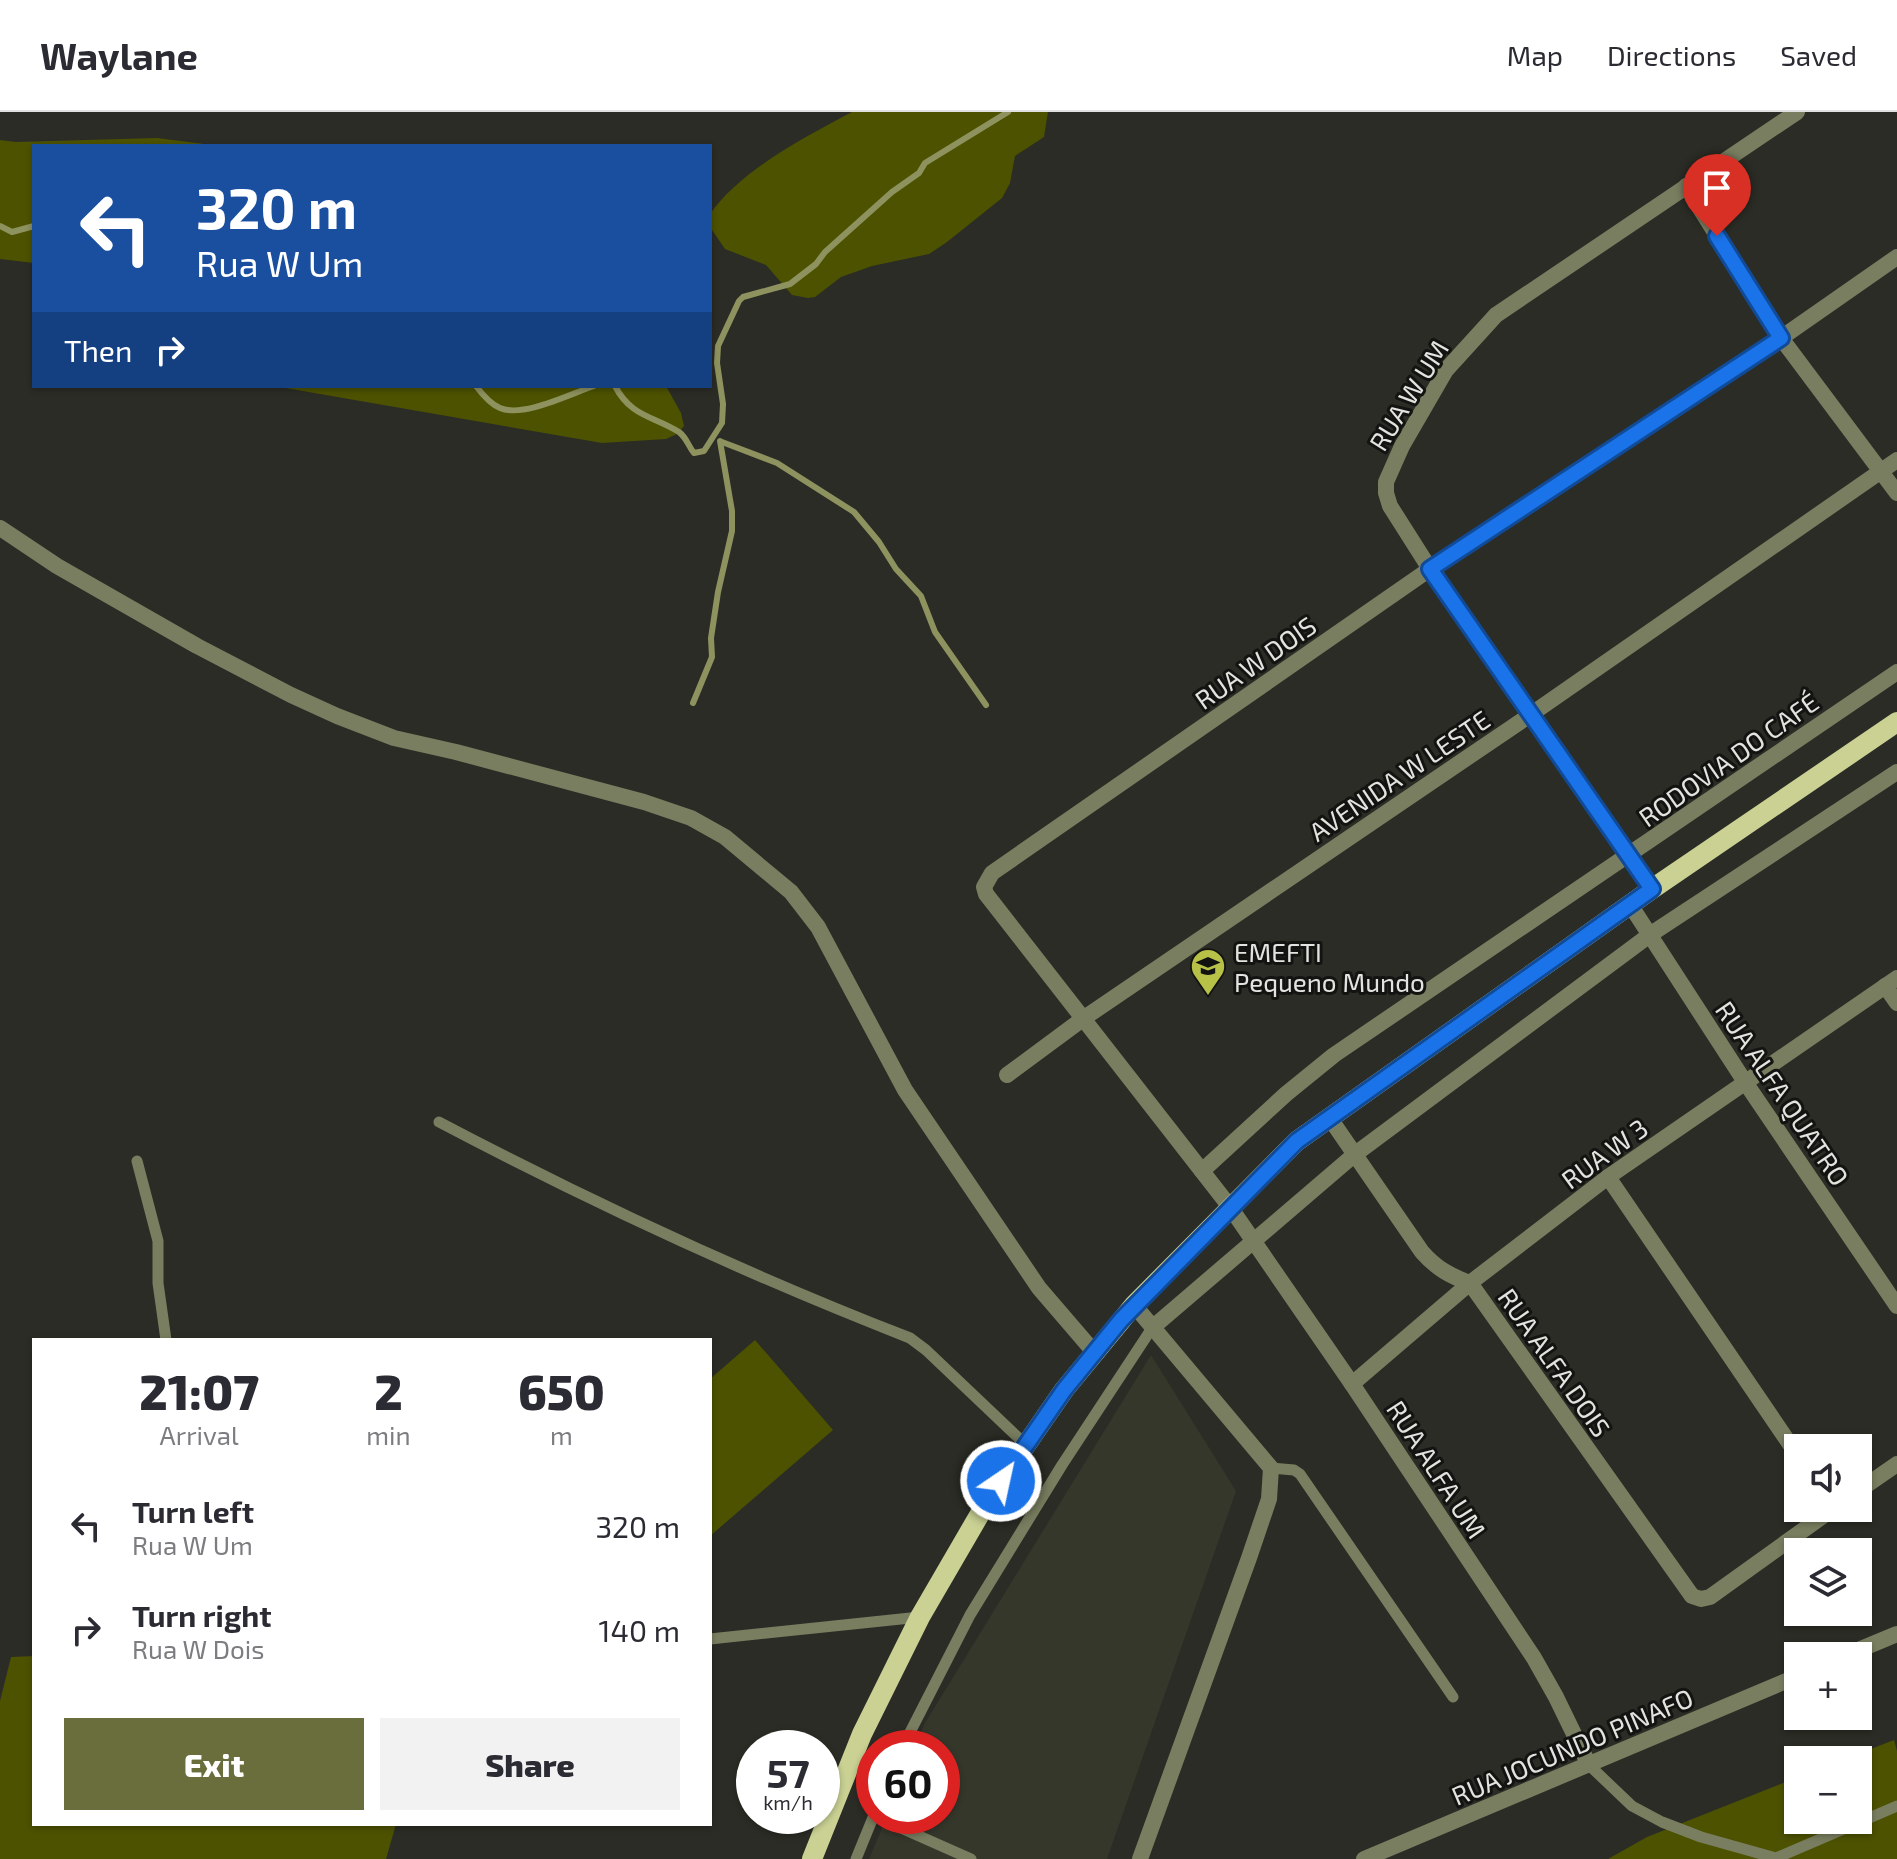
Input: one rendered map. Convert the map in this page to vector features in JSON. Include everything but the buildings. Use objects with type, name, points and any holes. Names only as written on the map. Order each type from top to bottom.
[{"type":"main road","points":[[812,1859],[862,1734],[920,1617],[988,1500],[1094,1352],[1134,1305],[1297,1141],[1652,889],[1897,722]]},
{"type":"street","name":"RUA W UM","points":[[1652,889],[1430,569],[1390,506],[1386,482],[1402,446],[1446,370],[1496,315],[1797,112]]},
{"type":"street","points":[[1686,186],[1781,338],[1897,493]]},
{"type":"street","name":"RUA W DOIS","points":[[1230,1207],[986,894],[986,880],[1430,569],[1781,338],[1897,257]]},
{"type":"street","name":"AVENIDA W LESTE","points":[[1007,1075],[1084,1018],[1530,715],[1897,460]]},
{"type":"street","points":[[0,528],[57,566],[197,646],[337,716],[394,738],[644,802],[691,818],[725,837],[791,892],[818,927],[905,1090],[1039,1288],[1094,1352]]},
{"type":"street","name":"RODOVIA DO CAFÉ","points":[[1202,1171],[1334,1055],[1897,672]]},
{"type":"street","points":[[1152,1328],[1354,1155],[1651,934],[1897,772]]},
{"type":"street","name":"RUA ALFA QUATRO","points":[[1631,906],[1745,1082],[1897,1306]]},
{"type":"street","points":[[1891,982],[1897,1003]]},
{"type":"street","name":"RUA W 3","points":[[1352,1384],[1470,1283],[1608,1177],[1891,982]]},
{"type":"street","name":"RUA ALFA DOIS","points":[[1329,1117],[1428,1259],[1448,1275],[1470,1283],[1692,1596],[1701,1599],[1710,1597],[1814,1522]]},
{"type":"street","points":[[1608,1177],[1784,1435]]},
{"type":"street","name":"RUA ALFA UM","points":[[1230,1207],[1534,1658],[1589,1765]]},
{"type":"street","points":[[1134,1305],[1271,1468],[1269,1499],[1140,1859]]},
{"type":"street","points":[[1872,1481],[1897,1464]]},
{"type":"street","points":[[1872,1644],[1897,1634]]},
{"type":"street","name":"RUA JOCUNDO PINAFO","points":[[1364,1859],[1784,1682]]},
{"type":"lane","points":[[439,1122],[566,1189],[723,1262],[910,1338],[1026,1445]]},
{"type":"lane","points":[[137,1161],[158,1241],[158,1283],[166,1338]]},
{"type":"lane","points":[[911,1730],[970,1615],[1062,1465],[1152,1328]]},
{"type":"lane","points":[[1271,1468],[1294,1470],[1300,1474],[1453,1697]]},
{"type":"lane","points":[[712,1639],[920,1617]]},
{"type":"lane","points":[[1589,1765],[1632,1806],[1662,1822],[1701,1837],[1776,1858],[1897,1806]]},
{"type":"lane","points":[[856,1859],[866,1834]]},
{"type":"lane","points":[[915,1834],[971,1859]]},
{"type":"shaded area","points":[[852,112],[1048,112],[1044,137],[1015,156],[1010,183],[1002,198],[947,242],[929,254],[872,266],[841,277],[815,297],[808,298],[792,295],[766,265],[725,249],[712,230],[712,212],[723,198],[756,169]]},
{"type":"shaded area","points":[[157,138],[204,144],[32,144],[32,263],[0,259],[0,140]]},
{"type":"shaded area","points":[[286,388],[667,388],[681,413],[684,426],[677,434],[666,439],[602,443]]},
{"type":"shaded area","points":[[755,1340],[833,1430],[712,1534],[712,1377]]},
{"type":"shaded area","points":[[1151,1355],[1236,1491],[1107,1859],[869,1859],[879,1834],[960,1834],[960,1730],[922,1730]]},
{"type":"shaded area","points":[[32,1656],[32,1826],[395,1826],[386,1859],[0,1859],[0,1701],[11,1657]]},
{"type":"shaded area","points":[[1894,1740],[1897,1751],[1897,1859],[1608,1859],[1647,1837],[1784,1783],[1784,1834],[1872,1834],[1872,1748]]},
{"type":"waterway","points":[[616,388],[636,410],[679,432],[694,453],[704,451],[722,423],[718,346],[739,301],[743,297],[790,284],[816,264],[825,252],[892,192],[919,173],[925,163],[1008,112]]},
{"type":"waterway","points":[[0,226],[12,232],[32,227]]},
{"type":"waterway","points":[[478,388],[493,404],[510,410],[534,408],[589,388]]},
{"type":"waterway","points":[[693,703],[712,657],[711,638],[718,592],[732,531],[732,511],[720,441]]},
{"type":"waterway","points":[[722,442],[777,463],[854,512],[896,569],[921,596],[935,632],[986,705]]},
{"type":"place","name":"EMEFTI Pequeno Mundo","points":[[1208,997]]},
{"type":"route","points":[[1001,1481],[1064,1390],[1134,1305],[1297,1141],[1652,889],[1430,569],[1781,338],[1717,236]]}]
